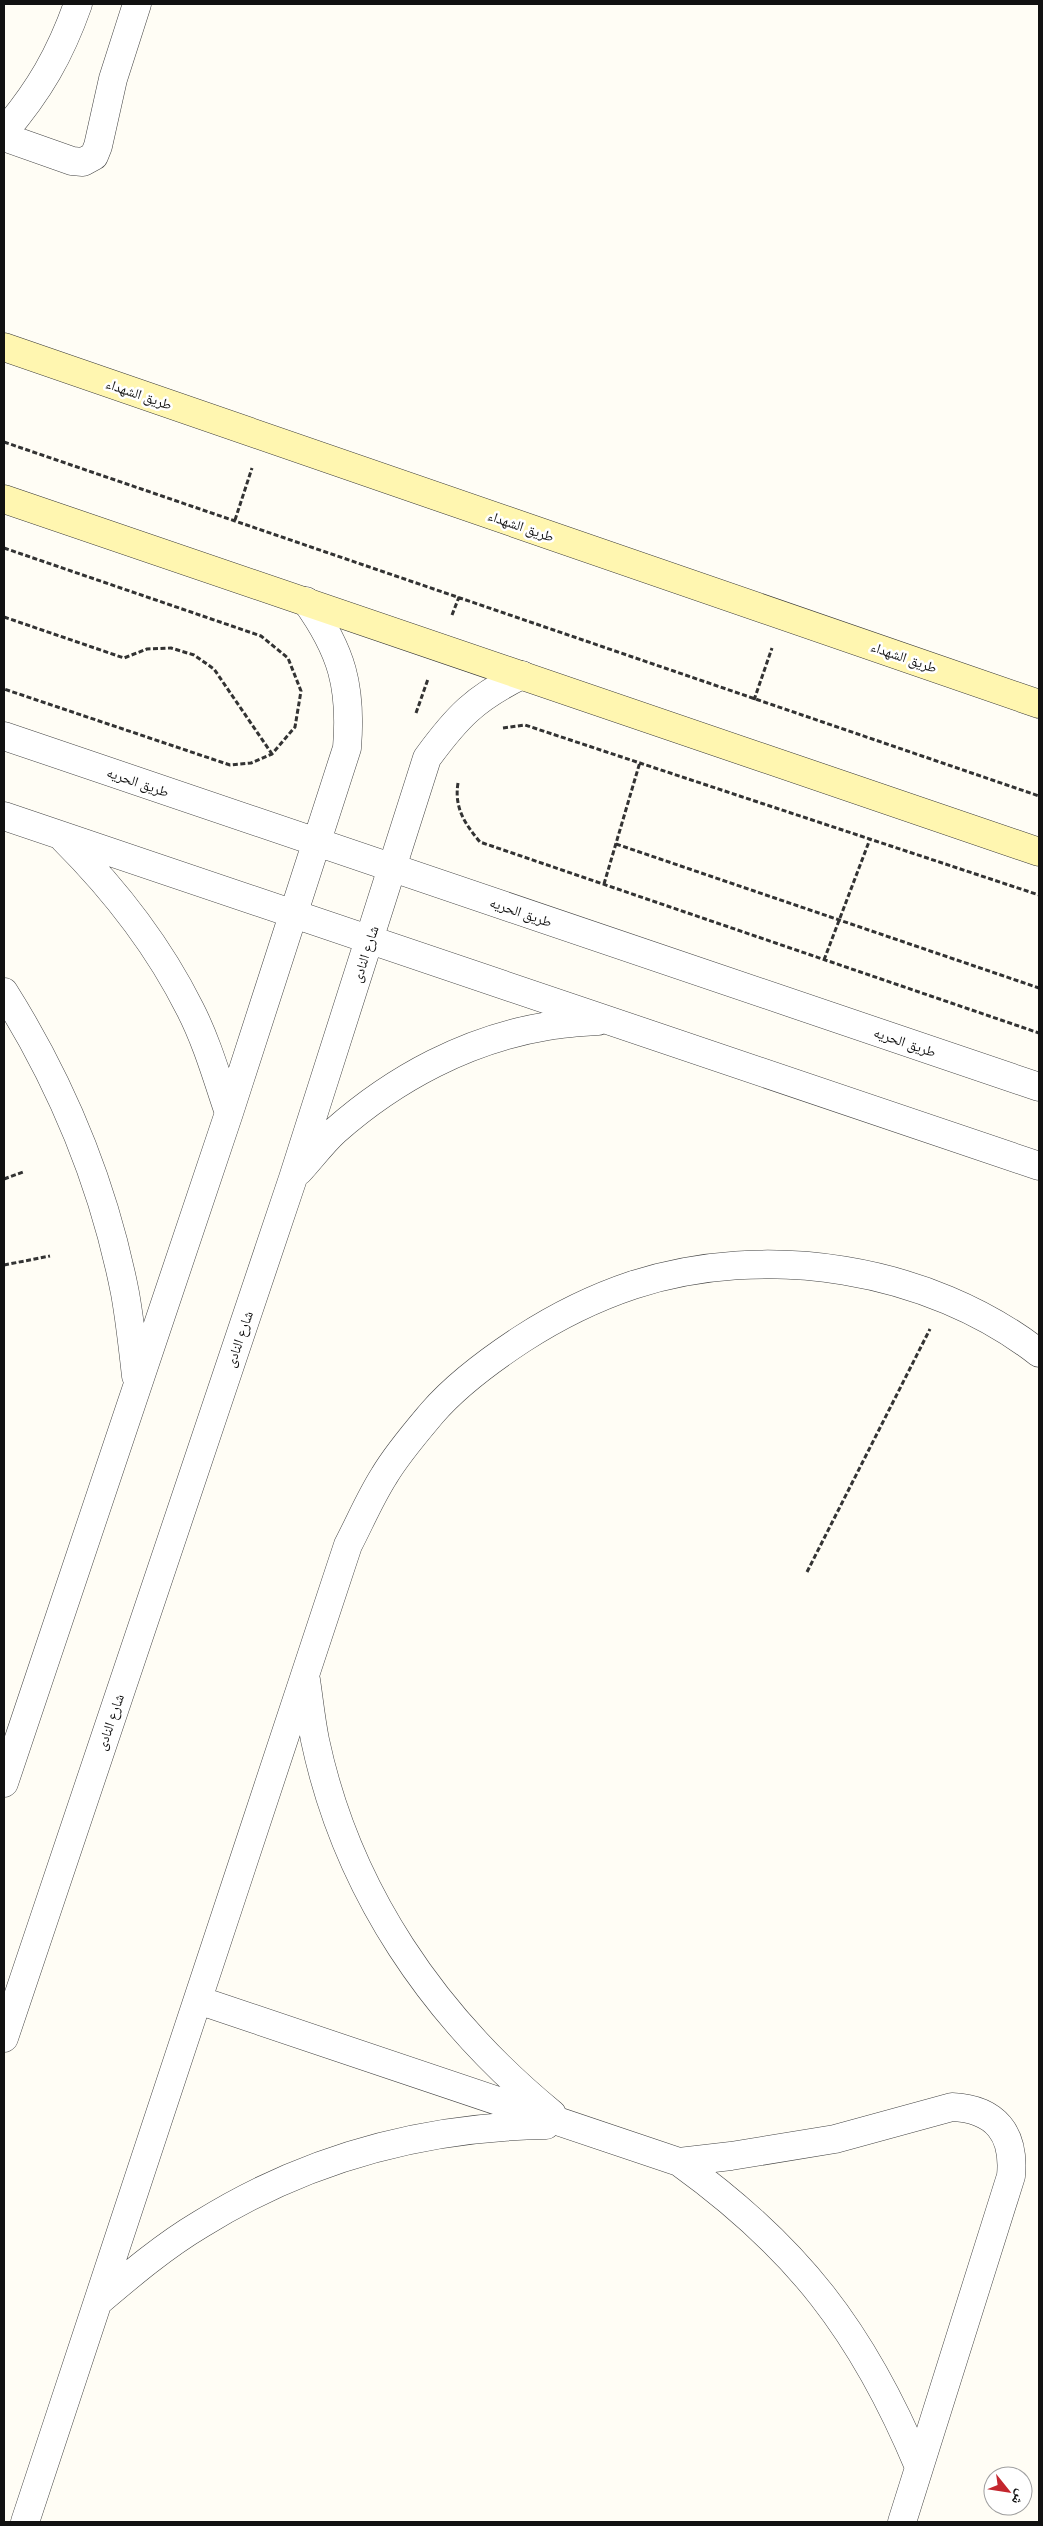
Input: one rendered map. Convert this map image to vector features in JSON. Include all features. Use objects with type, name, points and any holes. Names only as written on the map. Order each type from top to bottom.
[{"type":"main road","name":"طريق الشهداء","points":[[4,347],[1039,704]]},
{"type":"main road","points":[[4,499],[1039,852]]},
{"type":"street","points":[[4,132],[31,101],[55,61],[78,4]]},
{"type":"street","points":[[4,137],[72,162],[83,162],[94,156],[116,70],[137,4]]},
{"type":"street","points":[[4,1783],[229,1113],[318,843],[347,748],[350,717],[346,686],[338,655],[324,627],[306,601]]},
{"type":"street","name":"شارع النادى","points":[[4,2038],[293,1178],[427,758],[451,724],[472,704],[495,688],[522,675]]},
{"type":"street","name":"طريق الحريه","points":[[4,736],[1039,1087]]},
{"type":"street","points":[[4,816],[1039,1166]]},
{"type":"street","points":[[61,836],[100,875],[134,917],[164,962],[191,1010],[212,1061],[229,1113]]},
{"type":"street","points":[[4,992],[33,1039],[73,1120],[104,1206],[125,1294],[137,1383]]},
{"type":"street","points":[[293,1178],[334,1132],[381,1094],[433,1063],[489,1040],[548,1026],[608,1020]]},
{"type":"street","points":[[26,2522],[348,1546],[384,1475],[433,1412],[492,1358],[559,1316],[633,1285],[721,1267],[790,1264],[869,1274],[945,1298],[1018,1337],[1039,1353]]},
{"type":"street","points":[[305,1675],[316,1740],[334,1805],[358,1868],[388,1927],[424,1983],[467,2034],[513,2082],[565,2124]]},
{"type":"street","points":[[198,2000],[679,2162],[725,2195],[753,2220],[811,2280],[840,2318],[871,2365],[898,2415],[919,2467]]},
{"type":"street","points":[[679,2162],[732,2156],[834,2138],[952,2107],[970,2108],[987,2115],[1000,2126],[1009,2141],[1012,2158],[1010,2176],[902,2522]]},
{"type":"street","points":[[98,2302],[148,2261],[200,2224],[255,2193],[314,2167],[375,2147],[437,2133],[501,2126],[565,2124]]},
{"type":"path","points":[[4,442],[1039,796]]},
{"type":"path","points":[[235,520],[253,465]]},
{"type":"path","points":[[4,548],[261,636],[288,658],[301,691],[295,727],[272,754],[251,763],[230,765],[4,689]]},
{"type":"path","points":[[4,617],[124,658],[147,649],[171,648],[194,655],[214,669],[272,754]]},
{"type":"path","points":[[754,700],[775,642]]},
{"type":"path","points":[[497,729],[525,725],[1039,895]]},
{"type":"path","points":[[604,884],[640,762]]},
{"type":"path","points":[[458,778],[456,796],[463,821],[480,842],[1039,1033]]},
{"type":"path","points":[[824,960],[870,839]]},
{"type":"path","points":[[616,844],[1039,988]]},
{"type":"path","points":[[4,1179],[24,1172]]},
{"type":"path","points":[[4,1265],[50,1256]]},
{"type":"path","points":[[808,1572],[945,1298]]}]
